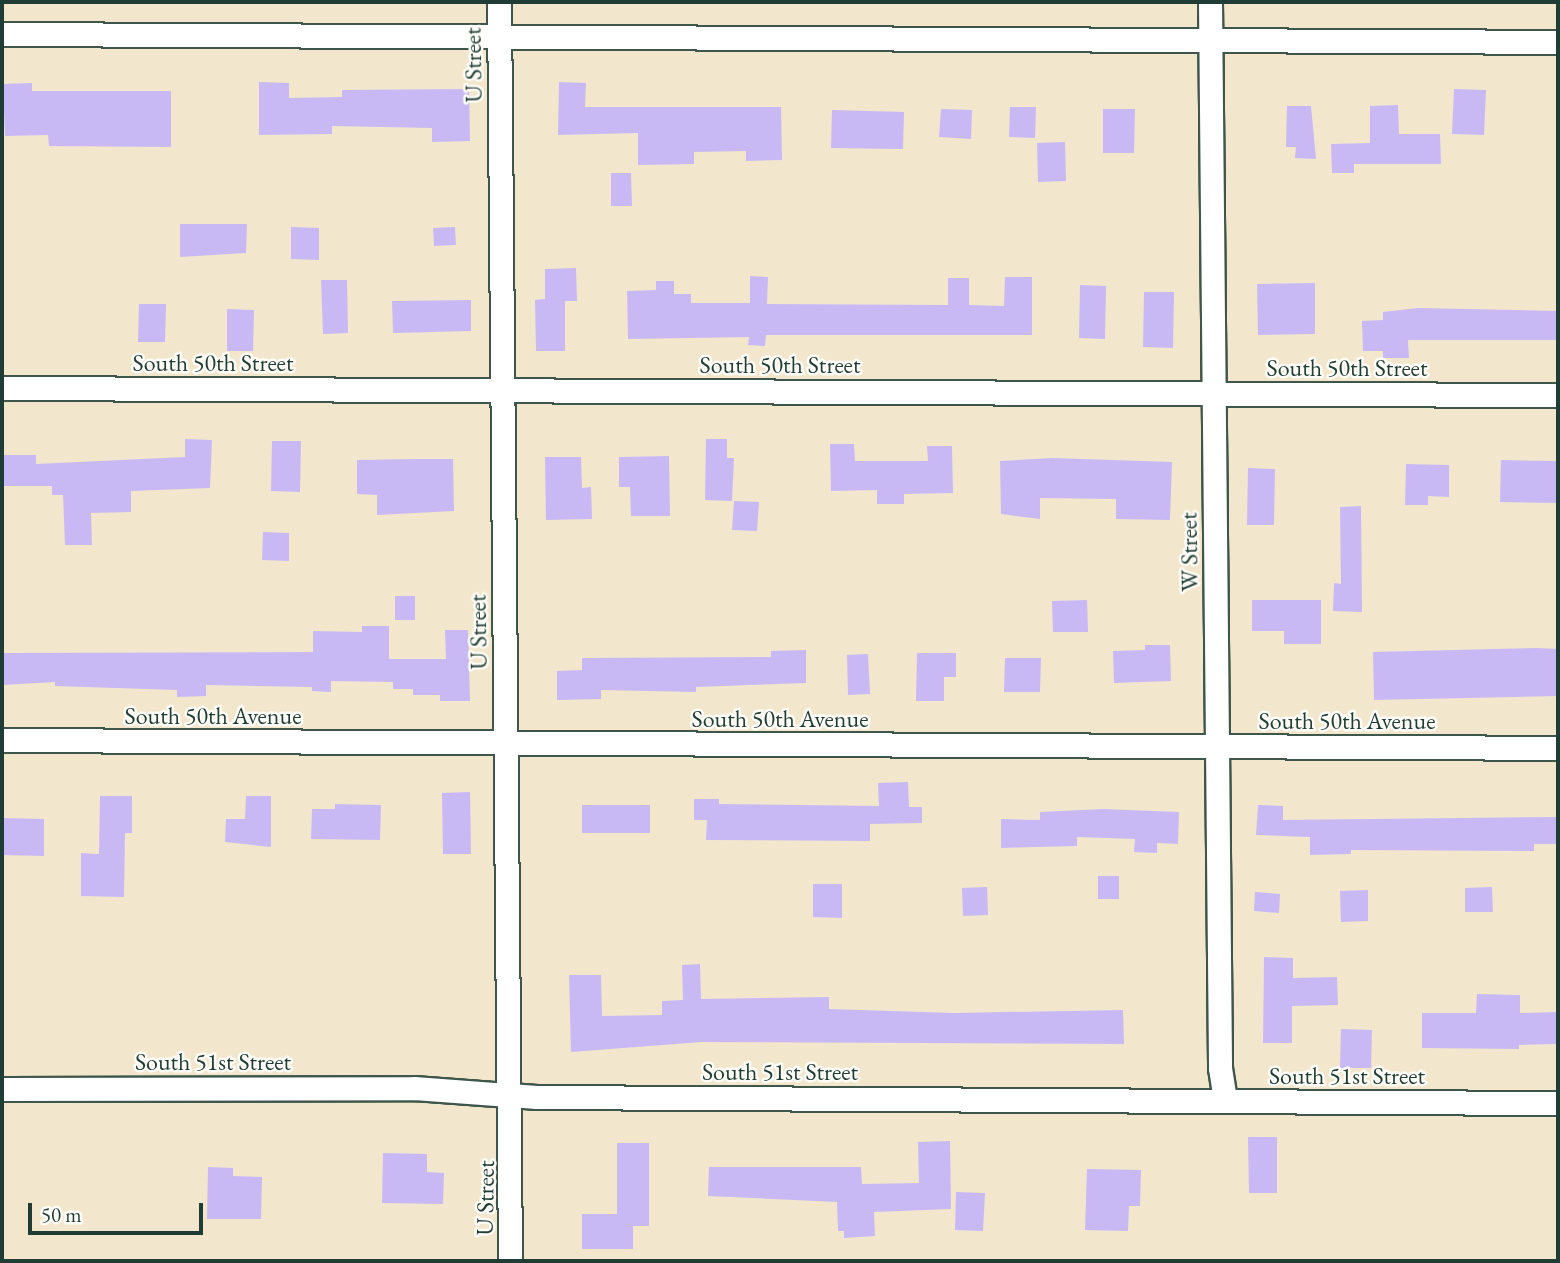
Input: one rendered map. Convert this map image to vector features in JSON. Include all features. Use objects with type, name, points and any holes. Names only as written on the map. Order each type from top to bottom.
[{"type":"street","name":"U Street","points":[[499,2],[505,744],[512,1093],[510,1261]]},
{"type":"street","name":"W Street","points":[[1210,2],[1220,1068],[1225,1101]]},
{"type":"street","points":[[2,34],[1558,42]]},
{"type":"street","name":"South 50th Street","points":[[2,388],[1558,395]]},
{"type":"street","name":"South 50th Avenue","points":[[2,740],[1558,748]]},
{"type":"street","name":"South 51st Street","points":[[2,1089],[415,1088],[512,1093],[1558,1103]]},
{"type":"building","points":[[259,82],[289,83],[289,98],[342,97],[342,90],[469,89],[470,141],[432,142],[432,128],[332,126],[332,134],[259,135]]},
{"type":"building","points":[[559,82],[586,83],[585,107],[781,107],[782,160],[746,161],[746,151],[694,152],[694,164],[638,165],[638,133],[558,135]]},
{"type":"building","points":[[32,83],[32,91],[171,91],[171,147],[49,146],[48,135],[5,136],[3,84]]},
{"type":"building","points":[[1454,89],[1486,90],[1484,135],[1452,134]]},
{"type":"building","points":[[1398,105],[1399,134],[1440,134],[1441,164],[1354,164],[1354,173],[1332,173],[1331,144],[1370,143],[1370,106]]},
{"type":"building","points":[[1287,106],[1311,106],[1316,159],[1295,158],[1296,147],[1286,147]]},
{"type":"building","points":[[1010,107],[1036,107],[1035,138],[1009,137]]},
{"type":"building","points":[[941,109],[972,110],[971,139],[939,137]]},
{"type":"building","points":[[1103,109],[1135,109],[1134,153],[1103,153]]},
{"type":"building","points":[[832,110],[904,112],[903,149],[831,148]]},
{"type":"building","points":[[1065,142],[1066,181],[1038,182],[1037,143]]},
{"type":"building","points":[[611,173],[631,173],[632,206],[611,206]]},
{"type":"building","points":[[180,224],[247,224],[246,253],[180,257]]},
{"type":"building","points":[[291,227],[319,228],[319,260],[291,259]]},
{"type":"building","points":[[455,227],[456,245],[434,246],[433,228]]},
{"type":"building","points":[[576,268],[577,301],[565,301],[565,351],[536,351],[535,300],[545,299],[545,269]]},
{"type":"building","points":[[750,276],[768,277],[767,304],[948,305],[948,278],[969,278],[969,305],[1004,306],[1005,277],[1032,277],[1032,335],[766,335],[765,346],[748,345],[749,337],[628,339],[627,291],[656,290],[656,281],[674,281],[674,294],[691,294],[691,303],[750,303]]},
{"type":"building","points":[[321,280],[347,280],[348,333],[323,334]]},
{"type":"building","points":[[1315,283],[1315,334],[1258,335],[1257,284]]},
{"type":"building","points":[[1080,285],[1106,286],[1105,339],[1079,338]]},
{"type":"building","points":[[1144,292],[1174,292],[1173,348],[1143,347]]},
{"type":"building","points":[[471,300],[471,331],[393,333],[392,301]]},
{"type":"building","points":[[139,304],[166,304],[165,342],[138,342]]},
{"type":"building","points":[[1418,308],[1558,311],[1558,340],[1408,340],[1409,358],[1383,358],[1383,351],[1363,351],[1362,321],[1383,320],[1383,312]]},
{"type":"building","points":[[227,309],[254,310],[253,351],[227,351]]},
{"type":"building","points":[[185,439],[212,440],[210,488],[131,491],[131,512],[91,513],[92,545],[65,545],[63,495],[52,495],[52,486],[2,486],[2,455],[36,455],[36,464],[185,457]]},
{"type":"building","points":[[706,439],[727,439],[727,458],[734,458],[732,501],[705,500]]},
{"type":"building","points":[[272,441],[301,441],[300,492],[271,491]]},
{"type":"building","points":[[830,444],[854,444],[855,461],[928,461],[927,446],[952,446],[953,493],[904,494],[904,504],[877,504],[877,490],[831,491]]},
{"type":"building","points":[[669,456],[670,516],[631,516],[630,487],[619,487],[619,457]]},
{"type":"building","points":[[545,457],[581,457],[582,488],[591,487],[592,519],[546,520]]},
{"type":"building","points":[[1052,458],[1172,462],[1170,520],[1116,519],[1116,499],[1040,498],[1040,519],[1001,514],[1000,461]]},
{"type":"building","points":[[453,459],[454,511],[377,515],[377,495],[357,494],[357,460]]},
{"type":"building","points":[[1501,460],[1558,461],[1558,503],[1500,502]]},
{"type":"building","points":[[1406,464],[1449,465],[1449,497],[1428,496],[1428,505],[1405,505]]},
{"type":"building","points":[[1248,468],[1275,469],[1274,525],[1247,525]]},
{"type":"building","points":[[734,501],[759,502],[757,531],[732,530]]},
{"type":"building","points":[[1361,506],[1362,612],[1333,611],[1334,583],[1341,584],[1340,507]]},
{"type":"building","points":[[263,532],[289,533],[289,561],[262,560]]},
{"type":"building","points":[[395,596],[415,596],[415,620],[395,620]]},
{"type":"building","points":[[1087,600],[1088,632],[1053,632],[1052,601]]},
{"type":"building","points":[[1252,600],[1321,600],[1321,644],[1284,644],[1284,631],[1252,631]]},
{"type":"building","points":[[362,626],[389,626],[389,659],[446,659],[445,630],[468,630],[470,701],[440,701],[440,695],[413,695],[413,689],[393,689],[393,682],[331,681],[331,692],[312,691],[312,687],[206,685],[206,696],[177,697],[177,690],[55,686],[55,682],[2,685],[2,653],[313,652],[313,631],[362,632]]},
{"type":"building","points":[[1145,645],[1170,645],[1171,681],[1114,683],[1113,651],[1145,650]]},
{"type":"building","points":[[1558,649],[1558,696],[1374,700],[1373,652]]},
{"type":"building","points":[[806,650],[806,683],[696,687],[696,692],[601,690],[601,699],[557,700],[557,671],[582,670],[582,658],[771,657],[771,651]]},
{"type":"building","points":[[917,653],[956,653],[956,677],[944,677],[944,701],[916,701]]},
{"type":"building","points":[[868,654],[870,694],[848,695],[847,655]]},
{"type":"building","points":[[1005,658],[1041,658],[1040,692],[1004,692]]},
{"type":"building","points":[[908,782],[909,807],[922,807],[922,823],[870,824],[870,841],[706,840],[707,820],[694,820],[694,799],[719,799],[719,804],[879,806],[878,783]]},
{"type":"building","points":[[470,792],[471,854],[443,854],[442,793]]},
{"type":"building","points":[[100,796],[132,796],[132,833],[125,833],[124,897],[81,896],[81,853],[99,854]]},
{"type":"building","points":[[246,796],[271,796],[271,847],[225,842],[226,819],[245,819]]},
{"type":"building","points":[[335,804],[381,805],[380,840],[311,839],[312,809],[335,809]]},
{"type":"building","points":[[582,805],[650,805],[650,833],[582,833]]},
{"type":"building","points":[[1258,805],[1283,806],[1283,820],[1558,817],[1558,844],[1534,844],[1534,851],[1351,850],[1351,854],[1310,855],[1310,837],[1256,835]]},
{"type":"building","points":[[1103,809],[1179,812],[1178,844],[1157,843],[1157,853],[1134,852],[1135,839],[1077,837],[1077,846],[1001,848],[1001,819],[1040,820],[1040,812]]},
{"type":"building","points":[[2,818],[44,819],[44,856],[2,855]]},
{"type":"building","points":[[1098,876],[1119,876],[1119,899],[1098,899]]},
{"type":"building","points":[[813,884],[842,884],[842,918],[813,917]]},
{"type":"building","points":[[987,887],[988,915],[963,916],[962,888]]},
{"type":"building","points":[[1492,887],[1493,912],[1465,912],[1465,888]]},
{"type":"building","points":[[1368,890],[1368,921],[1341,922],[1340,891]]},
{"type":"building","points":[[1255,892],[1280,894],[1279,913],[1254,911]]},
{"type":"building","points":[[1264,957],[1293,958],[1293,978],[1337,977],[1338,1005],[1292,1006],[1292,1043],[1263,1043]]},
{"type":"building","points":[[700,964],[701,999],[829,997],[829,1009],[953,1013],[1123,1010],[1124,1044],[702,1042],[571,1052],[569,975],[601,975],[602,1016],[662,1015],[662,1001],[683,1000],[682,965]]},
{"type":"building","points":[[1477,994],[1520,995],[1520,1013],[1558,1012],[1558,1044],[1519,1045],[1519,1049],[1422,1048],[1422,1013],[1476,1013]]},
{"type":"building","points":[[1341,1029],[1372,1030],[1371,1068],[1340,1068]]},
{"type":"building","points":[[1248,1137],[1277,1137],[1277,1193],[1249,1193]]},
{"type":"building","points":[[950,1141],[951,1209],[874,1212],[875,1236],[844,1238],[844,1231],[838,1231],[837,1202],[708,1196],[709,1167],[861,1167],[862,1184],[919,1183],[918,1142]]},
{"type":"building","points":[[617,1143],[649,1143],[649,1226],[633,1226],[633,1249],[582,1249],[582,1214],[617,1214]]},
{"type":"building","points":[[383,1153],[427,1154],[427,1172],[444,1173],[443,1204],[382,1203]]},
{"type":"building","points":[[208,1167],[233,1168],[233,1176],[262,1177],[261,1219],[207,1219]]},
{"type":"building","points":[[1087,1169],[1141,1170],[1140,1206],[1129,1206],[1128,1231],[1085,1230]]},
{"type":"building","points":[[956,1192],[985,1193],[983,1231],[955,1230]]}]
